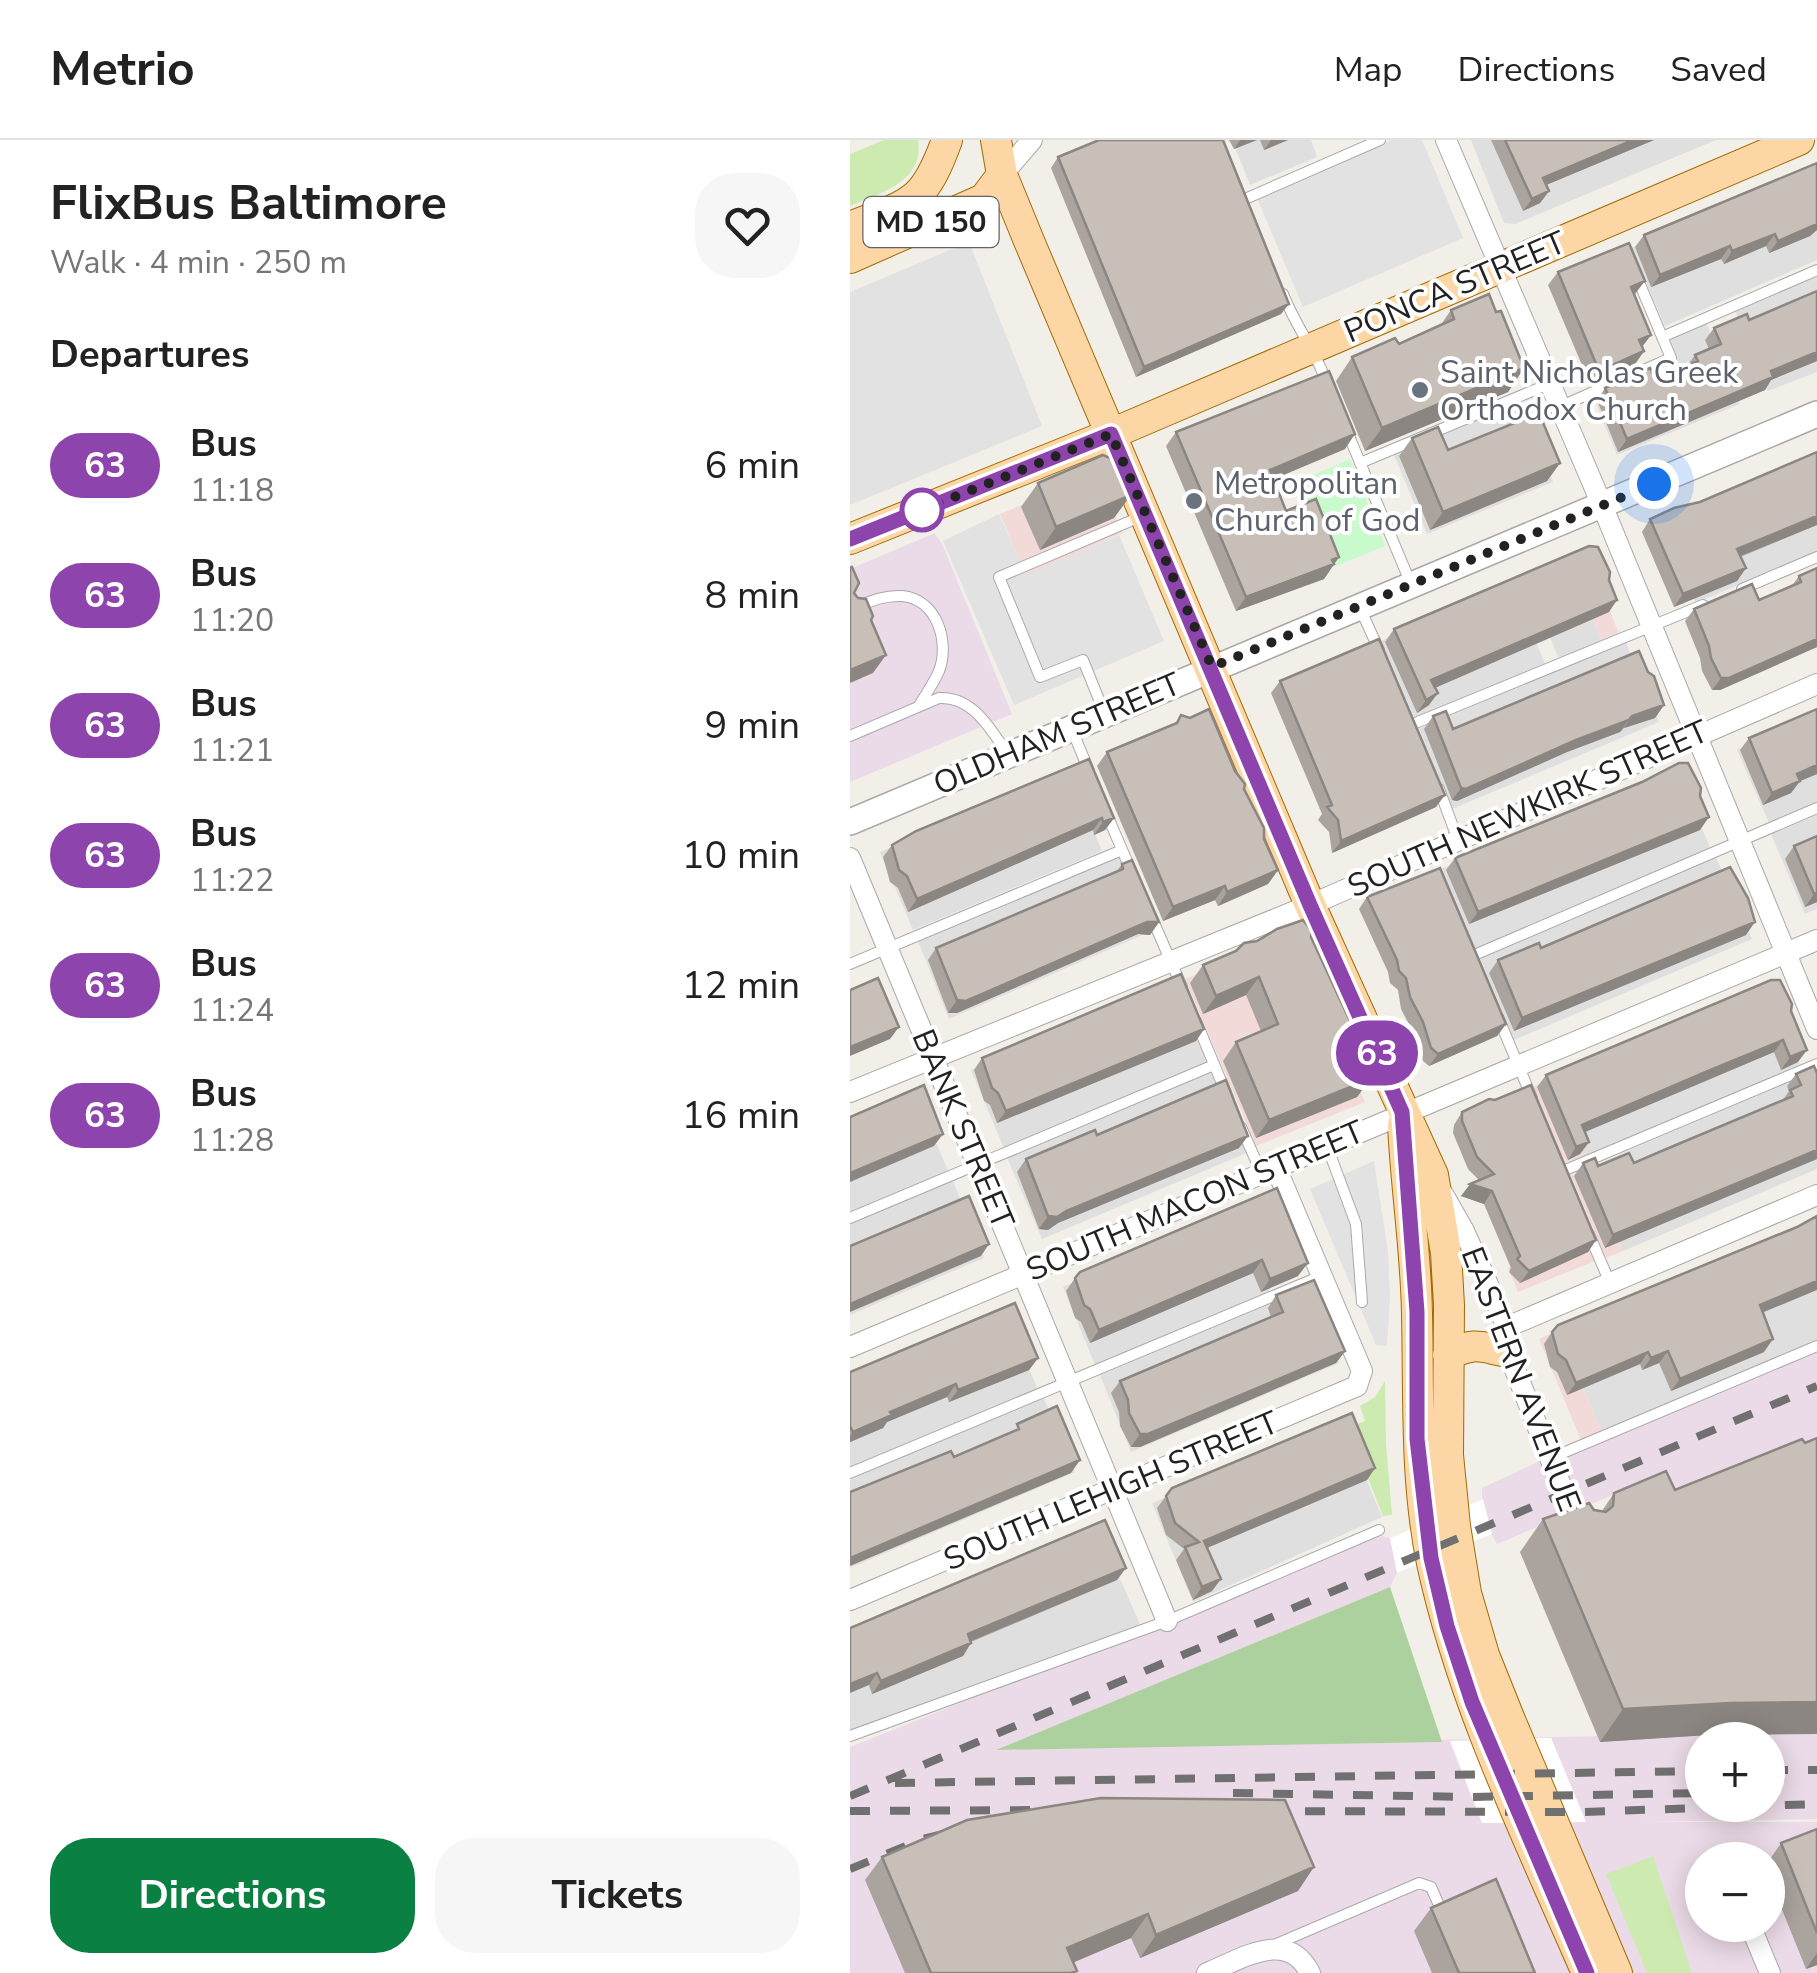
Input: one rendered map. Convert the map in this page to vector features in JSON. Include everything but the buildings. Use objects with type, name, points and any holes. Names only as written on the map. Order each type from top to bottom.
[{"type":"main road","name":"MD 150","points":[[850,227],[915,200],[929,184],[947,140]]},
{"type":"main road","name":"EASTERN AVENUE","points":[[967,140],[1002,176]]},
{"type":"main road","name":"EASTERN AVENUE","points":[[996,140],[1002,176],[1310,905],[1433,1175],[1446,1253],[1448,1456],[1466,1593],[1510,1720],[1617,1973]]},
{"type":"main road","name":"PONCA STREET","points":[[850,540],[1111,434],[1499,268],[1616,225],[1799,140]]},
{"type":"main road","name":"MD 150","points":[[850,258],[984,200],[1002,176]]},
{"type":"main road","name":"EASTERN AVENUE","points":[[1402,1112],[1417,1312],[1417,1439],[1431,1558],[1447,1626],[1472,1702],[1587,1973]]},
{"type":"main road","points":[[1448,1354],[1471,1344],[1507,1339]]},
{"type":"street","points":[[1002,176],[1032,140]]},
{"type":"street","points":[[1446,140],[1602,505],[1817,1028]]},
{"type":"street","name":"OLDHAM STREET","points":[[850,822],[1817,414]]},
{"type":"street","name":"SOUTH NEWKIRK STREET","points":[[850,1092],[1431,858],[1458,840],[1817,684]]},
{"type":"street","name":"BANK STREET","points":[[850,858],[1168,1621]]},
{"type":"street","name":"SOUTH MACON STREET","points":[[850,1348],[1817,940]]},
{"type":"street","points":[[1269,1171],[1322,1276]]},
{"type":"street","name":"EASTERN AVENUE","points":[[1433,1175],[1464,1231],[1579,1531]]},
{"type":"street","points":[[1507,1339],[1610,1284],[1817,1195]]},
{"type":"street","name":"SOUTH LEHIGH STREET","points":[[850,1600],[1357,1386],[1362,1371],[1322,1276]]},
{"type":"street","points":[[1757,1942],[1770,1973]]},
{"type":"street","points":[[1207,1973],[1269,1947],[1286,1949],[1304,1961],[1310,1973]]},
{"type":"lane","points":[[1245,199],[1380,140]]},
{"type":"lane","points":[[1239,184],[1251,214]]},
{"type":"lane","points":[[1559,407],[1671,358],[1632,263]]},
{"type":"lane","points":[[1662,337],[1817,270]]},
{"type":"lane","points":[[1280,286],[1292,318],[1312,348],[1333,396]]},
{"type":"lane","points":[[1360,463],[1549,384]]},
{"type":"lane","points":[[1340,413],[1411,585]]},
{"type":"lane","points":[[1104,714],[1083,660],[1040,677],[999,577],[1146,514]]},
{"type":"lane","points":[[1728,594],[1817,557]]},
{"type":"lane","points":[[850,610],[882,596],[906,596],[922,603],[938,621],[944,649],[939,671],[919,706]]},
{"type":"lane","points":[[1413,724],[1711,602]]},
{"type":"lane","points":[[1360,606],[1383,658]]},
{"type":"lane","points":[[850,736],[940,698],[953,697],[980,715],[1008,754]]},
{"type":"lane","points":[[1406,708],[1420,742]]},
{"type":"lane","points":[[1071,728],[1092,779]]},
{"type":"lane","points":[[1434,778],[1458,840]]},
{"type":"lane","points":[[1100,796],[1137,885]]},
{"type":"lane","points":[[1472,956],[1817,808]]},
{"type":"lane","points":[[850,964],[1122,850]]},
{"type":"lane","points":[[1145,902],[1185,996]]},
{"type":"lane","points":[[1466,940],[1480,973]]},
{"type":"lane","points":[[1495,1009],[1534,1103]]},
{"type":"lane","points":[[1192,1013],[1230,1101]]},
{"type":"lane","points":[[1563,1171],[1817,1064]]},
{"type":"lane","points":[[850,1218],[1214,1065]]},
{"type":"lane","points":[[1238,1119],[1269,1171]]},
{"type":"lane","points":[[1327,1146],[1356,1224],[1362,1302]]},
{"type":"lane","points":[[1556,1154],[1570,1189]]},
{"type":"lane","points":[[1585,1224],[1610,1284]]},
{"type":"lane","points":[[850,1473],[1322,1276]]},
{"type":"lane","points":[[1550,1458],[1817,1346]]},
{"type":"lane","points":[[850,1736],[1168,1621],[1379,1530]]},
{"type":"lane","points":[[1269,1947],[1419,1883],[1431,1887],[1442,1912]]},
{"type":"shaded area","points":[[1232,140],[1311,140],[1317,157],[1250,185]]},
{"type":"shaded area","points":[[1392,140],[1422,140],[1463,238],[1303,307],[1257,198]]},
{"type":"shaded area","points":[[1471,140],[1716,140],[1515,224],[1504,223]]},
{"type":"shaded area","points":[[1817,168],[1817,260],[1665,326],[1631,248]]},
{"type":"shaded area","points":[[969,242],[1042,426],[850,505],[850,292]]},
{"type":"shaded area","points":[[1817,275],[1817,372],[1768,391],[1735,311]]},
{"type":"shaded area","points":[[1706,322],[1740,404],[1617,455],[1593,396],[1677,361],[1668,338]]},
{"type":"shaded area","points":[[1519,400],[1553,482],[1427,534],[1393,453]]},
{"type":"shaded area","points":[[1817,456],[1817,551],[1696,603],[1661,522]]},
{"type":"shaded area","points":[[1100,473],[1122,533],[1026,576],[1000,514]]},
{"type":"shaded area","points":[[999,514],[1026,575],[1119,535],[1164,641],[1014,705],[943,541]]},
{"type":"shaded area","points":[[935,533],[1012,714],[850,782],[850,569]]},
{"type":"shaded area","points":[[1587,554],[1620,636],[1603,644],[1569,561]]},
{"type":"shaded area","points":[[1569,561],[1603,644],[1559,659],[1526,579]]},
{"type":"shaded area","points":[[1513,585],[1545,664],[1415,719],[1381,641]]},
{"type":"shaded area","points":[[1625,640],[1659,722],[1452,809],[1419,729]]},
{"type":"shaded area","points":[[1817,716],[1817,805],[1770,825],[1737,750]]},
{"type":"shaded area","points":[[1678,770],[1711,850],[1474,949],[1441,869]]},
{"type":"shaded area","points":[[1070,775],[1102,851],[913,930],[880,852]]},
{"type":"shaded area","points":[[1817,815],[1817,909],[1805,914],[1771,834]]},
{"type":"shaded area","points":[[1121,854],[1154,930],[949,1019],[918,941]]},
{"type":"shaded area","points":[[1716,857],[1752,939],[1514,1040],[1480,958]]},
{"type":"shaded area","points":[[1294,934],[1365,1102],[1256,1146],[1185,979]]},
{"type":"shaded area","points":[[1176,984],[1210,1062],[1004,1148],[971,1070]]},
{"type":"shaded area","points":[[1770,986],[1801,1068],[1581,1157],[1549,1080]]},
{"type":"shaded area","points":[[1213,1068],[1249,1152],[1042,1239],[1006,1155]]},
{"type":"shaded area","points":[[1805,1075],[1817,1103],[1817,1169],[1623,1251],[1588,1168]]},
{"type":"shaded area","points":[[1549,1080],[1581,1157],[1563,1164],[1531,1088]]},
{"type":"shaded area","points":[[916,1095],[949,1173],[850,1214],[850,1123]]},
{"type":"shaded area","points":[[1374,1161],[1388,1252],[1387,1346],[1376,1345],[1310,1189]]},
{"type":"shaded area","points":[[1588,1168],[1623,1251],[1605,1258],[1571,1176]]},
{"type":"shaded area","points":[[953,1181],[984,1258],[850,1315],[850,1224]]},
{"type":"shaded area","points":[[1236,1211],[1271,1293],[1095,1365],[1063,1287]]},
{"type":"shaded area","points":[[1817,1220],[1817,1341],[1602,1432],[1558,1330]]},
{"type":"shaded area","points":[[1585,1236],[1595,1261],[1518,1292],[1508,1268]]},
{"type":"shaded area","points":[[1307,1287],[1339,1363],[1131,1452],[1100,1375]]},
{"type":"shaded area","points":[[1006,1313],[1038,1390],[850,1470],[850,1379]]},
{"type":"shaded area","points":[[1558,1330],[1602,1432],[1581,1440],[1539,1339]]},
{"type":"shaded area","points":[[1817,1346],[1817,1819],[1785,1820],[1785,1722],[1685,1722],[1685,1821],[1642,1822],[1817,1822],[1817,1973],[850,1973],[850,1747],[1380,1536],[1390,1538],[1482,1499],[1482,1488],[1602,1432]],"holes":[[[1636,1485],[1643,1504],[1520,1552],[1597,1736],[1000,1750],[1390,1587],[1397,1573],[1491,1534],[1497,1544]]]},
{"type":"shaded area","points":[[1043,1396],[1075,1472],[850,1568],[850,1480]]},
{"type":"shaded area","points":[[1343,1423],[1382,1517],[1193,1602],[1152,1503]]},
{"type":"shaded area","points":[[1098,1528],[1142,1629],[850,1731],[850,1634]]},
{"type":"green space","points":[[884,140],[918,140],[915,166],[898,184],[850,206],[850,154]]},
{"type":"green space","points":[[1350,459],[1385,546],[1336,566],[1299,481]]},
{"type":"green space","points":[[1385,1381],[1392,1515],[1383,1516],[1348,1428],[1365,1421],[1360,1406],[1375,1397]]},
{"type":"green space","points":[[1390,1587],[1442,1742],[996,1750]]},
{"type":"green space","points":[[1653,1856],[1692,1973],[1647,1973],[1606,1874]]},
{"type":"pier","points":[[1483,1499],[1492,1534],[1397,1573],[1390,1538]]},
{"type":"pier","points":[[1551,1738],[1586,1822],[1482,1823],[1450,1741]]},
{"type":"railway","points":[[850,1796],[1817,1386]]},
{"type":"railway","points":[[1785,1770],[1817,1770]]},
{"type":"railway","points":[[895,1783],[1685,1771]]},
{"type":"railway","points":[[1233,1793],[1471,1797],[1685,1793]]},
{"type":"railway","points":[[1265,1811],[1582,1812],[1817,1804]]},
{"type":"railway","points":[[850,1811],[1055,1810]]},
{"type":"railway","points":[[850,1869],[923,1839],[951,1832]]},
{"type":"bus line","name":"63","points":[[850,539],[1111,434],[1402,1112],[1417,1312],[1417,1439],[1431,1558],[1447,1626],[1472,1702],[1587,1973]]},
{"type":"place","name":"Saint Nicholas Greek Orthodox Church","points":[[1420,390]]},
{"type":"place","name":"Metropolitan Church of God","points":[[1194,501]]},
{"type":"route","points":[[922,510],[1111,434],[1212,667],[1654,484]]}]
